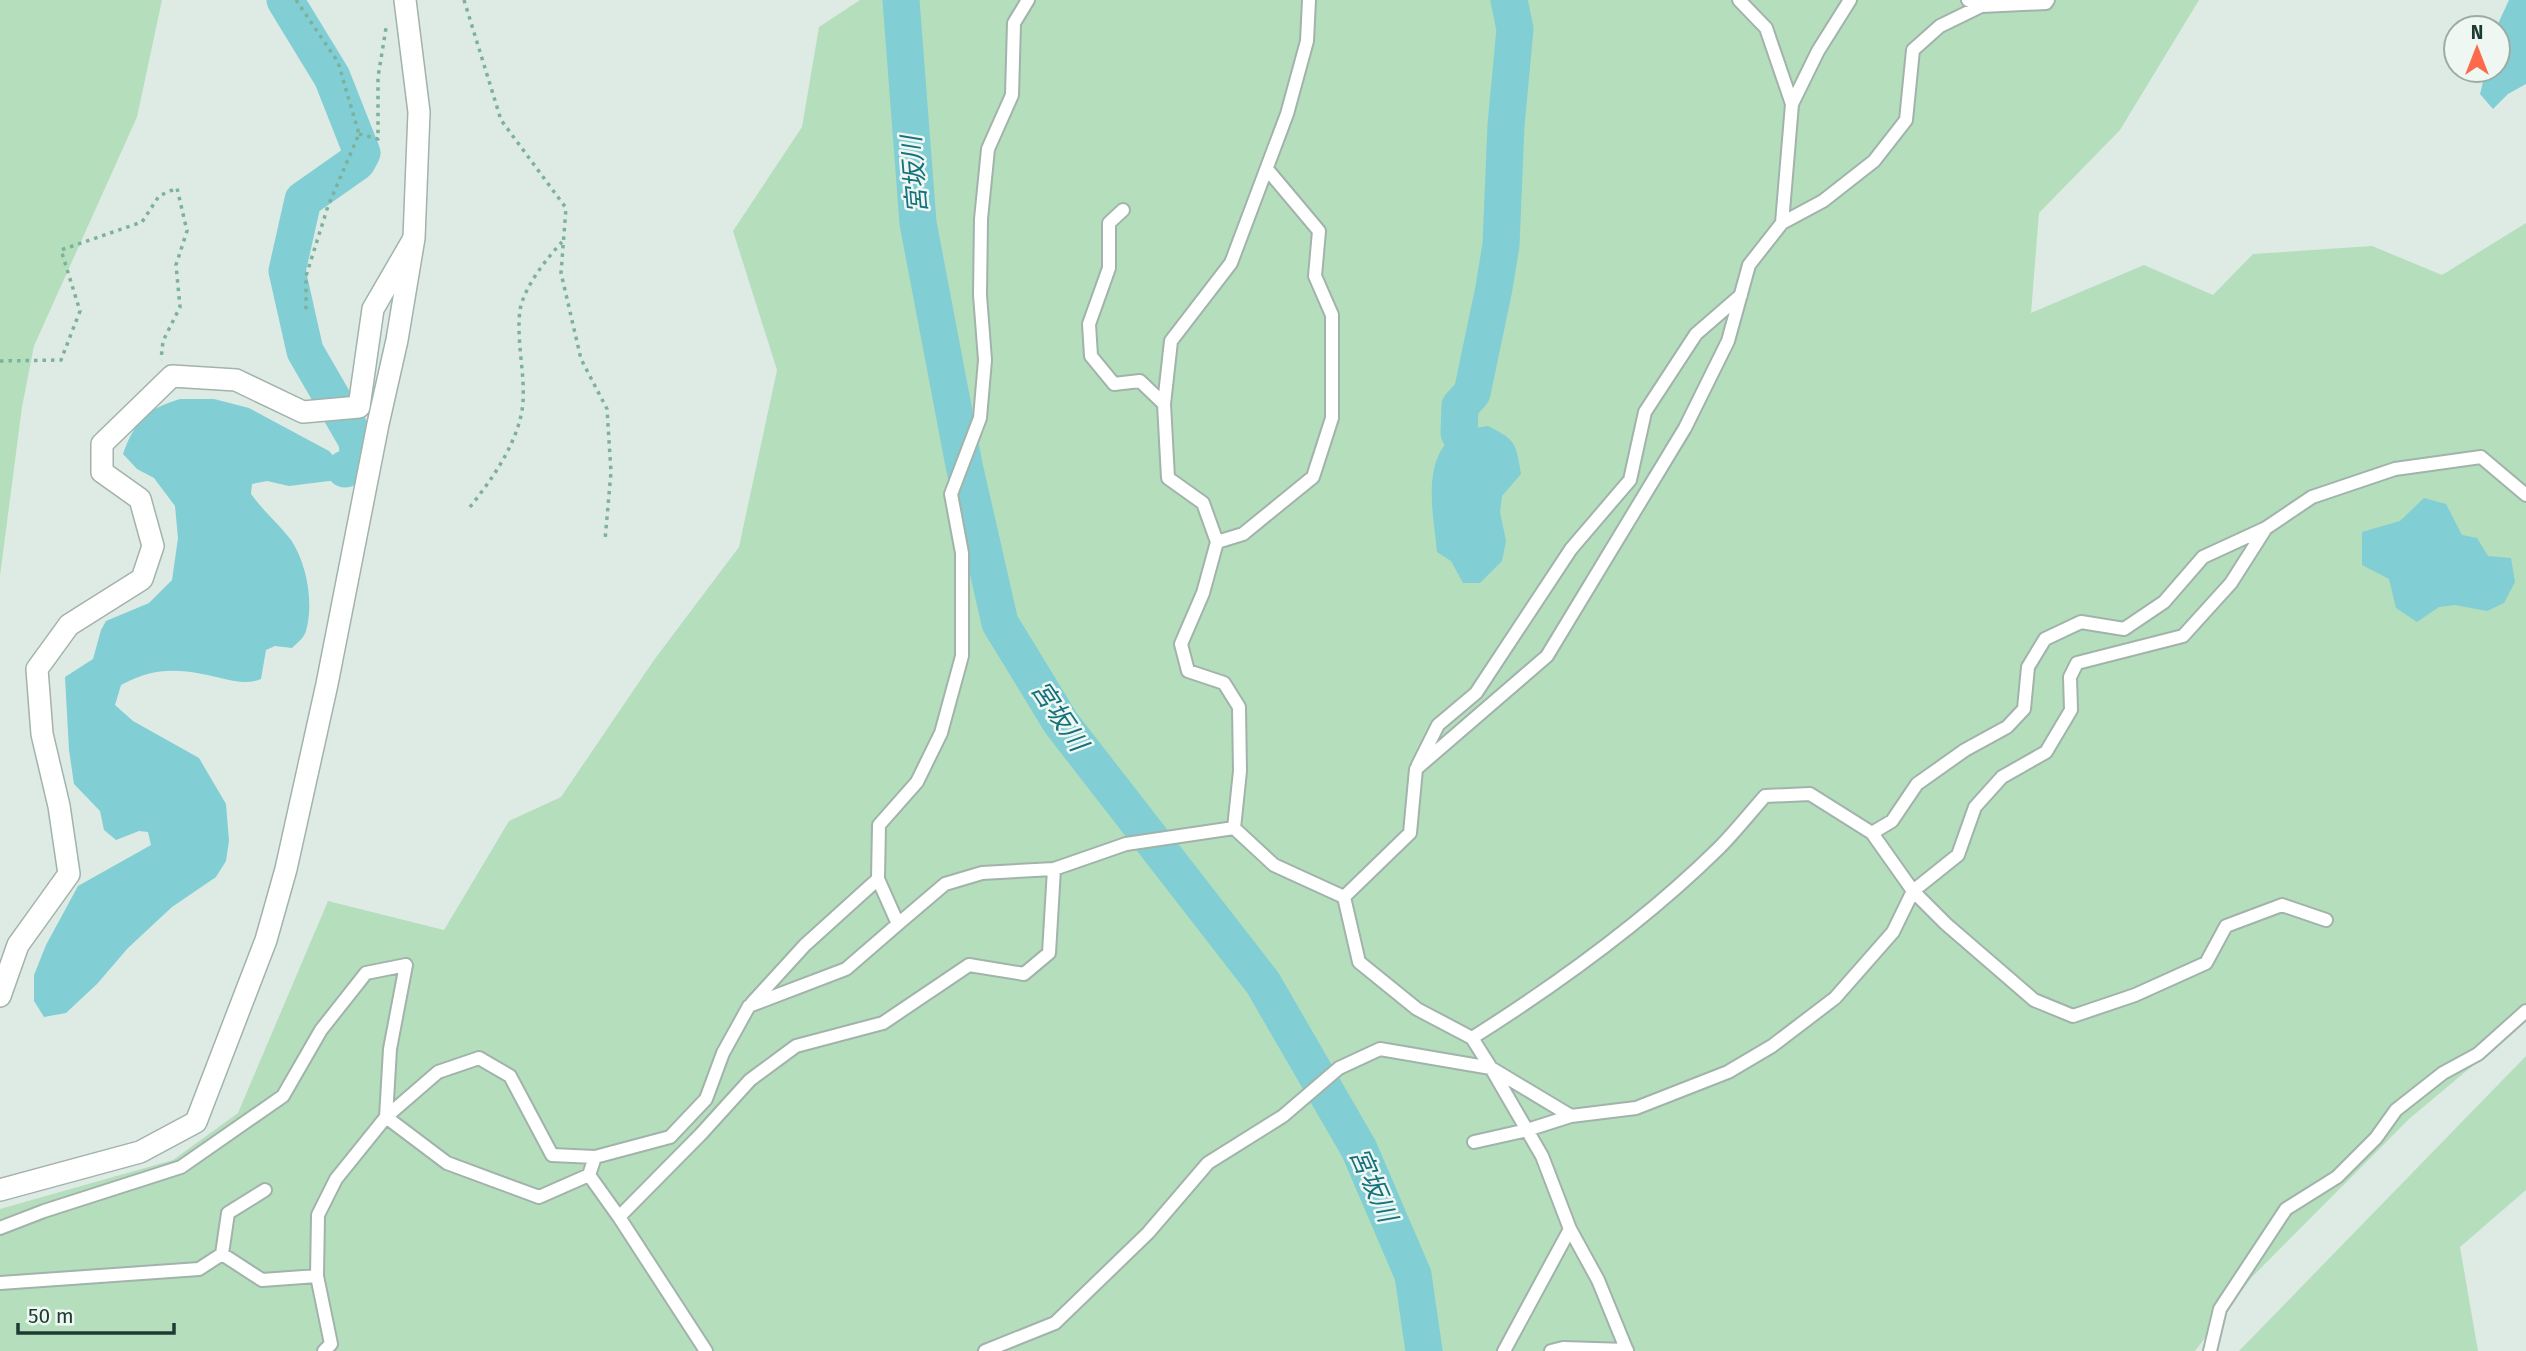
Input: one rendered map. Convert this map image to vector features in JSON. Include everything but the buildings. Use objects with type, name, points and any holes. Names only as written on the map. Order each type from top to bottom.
[{"type":"street","points":[[0,1190],[140,1152],[196,1122],[266,940],[286,869],[327,684],[397,340],[414,238],[419,112],[405,0]]},
{"type":"street","points":[[0,996],[18,945],[69,874],[59,806],[41,734],[37,669],[69,625],[142,579],[153,546],[140,499],[102,472],[102,444],[172,376],[236,380],[303,412],[359,407],[373,309],[414,238]]},
{"type":"lane","points":[[898,924],[878,879],[879,825],[917,782],[941,733],[962,656],[962,553],[951,494],[979,418],[985,360],[979,295],[981,219],[988,149],[1012,95],[1014,23],[1028,0]]},
{"type":"lane","points":[[1234,828],[1240,771],[1239,707],[1224,683],[1188,671],[1181,644],[1203,593],[1217,542],[1203,503],[1168,478],[1164,404],[1171,341],[1231,263],[1287,114],[1307,40],[1310,0]]},
{"type":"lane","points":[[1739,0],[1766,28],[1792,104]]},
{"type":"lane","points":[[1782,223],[1792,104],[1818,51],[1850,0]]},
{"type":"lane","points":[[1968,0],[1981,6]]},
{"type":"lane","points":[[1416,769],[1546,656],[1685,428],[1728,341],[1749,265],[1782,223],[1823,201],[1874,161],[1906,120],[1913,50],[1940,26],[1981,6],[2046,3],[2048,0]]},
{"type":"lane","points":[[1217,542],[1242,534],[1313,477],[1332,418],[1332,316],[1315,276],[1319,231],[1267,169]]},
{"type":"lane","points":[[1123,210],[1109,223],[1109,268],[1089,324],[1091,356],[1114,384],[1140,381],[1164,404]]},
{"type":"lane","points":[[1345,897],[1410,834],[1416,769],[1438,725],[1476,693],[1571,549],[1630,480],[1645,412],[1696,334],[1741,295]]},
{"type":"lane","points":[[1872,834],[1892,821],[1917,784],[1965,750],[2007,727],[2024,709],[2028,667],[2045,639],[2081,622],[2124,629],[2164,602],[2203,557],[2266,528],[2312,497],[2395,469],[2481,457],[2526,495]]},
{"type":"lane","points":[[1474,1142],[1527,1130],[1571,1116],[1636,1108],[1728,1072],[1772,1046],[1835,998],[1893,932],[1913,891],[1958,855],[1975,807],[2002,777],[2046,751],[2071,710],[2070,677],[2077,663],[2183,636],[2231,583],[2266,528]]},
{"type":"lane","points":[[1472,1038],[1525,1004],[1659,904],[1720,847],[1765,796],[1810,794],[1872,834],[1913,891],[1946,924],[2034,1000],[2074,1016],[2135,995],[2206,963],[2226,926],[2282,905],[2326,920]]},
{"type":"lane","points":[[749,1006],[846,969],[945,884],[982,873],[1054,869],[1126,844],[1234,828]]},
{"type":"lane","points":[[1234,828],[1274,865],[1345,897]]},
{"type":"lane","points":[[619,1217],[750,1080],[796,1046],[883,1023],[969,965],[1024,974],[1049,953],[1054,869]]},
{"type":"lane","points":[[324,1351],[331,1344],[317,1276],[318,1215],[336,1178],[386,1117],[438,1072],[480,1058],[510,1076],[552,1155],[594,1157],[670,1137],[706,1099],[723,1053],[749,1006],[805,945],[878,879]]},
{"type":"lane","points":[[1345,897],[1359,962],[1417,1009],[1472,1038],[1491,1068],[1542,1156],[1570,1229],[1598,1280],[1627,1350],[1563,1348],[1552,1351]]},
{"type":"lane","points":[[0,1228],[181,1167],[283,1096],[321,1030],[366,973],[406,965],[390,1049],[386,1117]]},
{"type":"lane","points":[[2210,1351],[2220,1309],[2286,1209],[2337,1177],[2376,1138],[2396,1110],[2443,1073],[2478,1054],[2526,1011]]},
{"type":"lane","points":[[985,1351],[1055,1323],[1148,1233],[1208,1163],[1283,1116],[1339,1068],[1380,1049],[1491,1068],[1571,1116]]},
{"type":"lane","points":[[386,1117],[447,1163],[539,1197],[589,1175]]},
{"type":"lane","points":[[589,1175],[594,1157]]},
{"type":"lane","points":[[589,1175],[706,1351]]},
{"type":"lane","points":[[0,1283],[199,1269],[222,1254],[228,1213],[265,1190]]},
{"type":"lane","points":[[1504,1351],[1570,1229]]},
{"type":"lane","points":[[222,1254],[262,1280],[317,1276]]},
{"type":"path","points":[[296,0],[338,62],[359,134],[328,206],[306,276],[306,311]]},
{"type":"path","points":[[464,0],[501,120],[566,208],[561,273],[581,359],[607,408],[611,472],[605,540]]},
{"type":"path","points":[[359,134],[378,139],[378,77],[387,23]]},
{"type":"path","points":[[0,361],[61,360],[80,311],[61,250],[142,222],[159,196],[177,188],[187,232],[176,265],[180,307],[163,341],[158,390]]},
{"type":"path","points":[[470,507],[492,479],[509,446],[523,404],[520,309],[541,265],[563,241]]},
{"type":"green space","points":[[0,0],[162,0],[137,117],[34,346],[22,407],[0,576]]},
{"type":"green space","points":[[860,0],[2199,0],[2120,130],[2039,213],[2031,313],[2144,265],[2213,295],[2253,254],[2372,246],[2442,275],[2526,223],[2526,1021],[2409,1119],[2252,1277],[2195,1351],[0,1351],[0,1209],[173,1160],[238,1113],[328,901],[444,930],[509,821],[561,797],[654,660],[739,547],[777,370],[733,231],[802,127],[819,27]]},
{"type":"green space","points":[[2526,1056],[2526,1190],[2460,1247],[2478,1351],[2239,1351]]},
{"type":"water","points":[[2509,0],[2526,0],[2526,84],[2508,94],[2493,109],[2480,94],[2482,84],[2512,84],[2512,14],[2502,14]]},
{"type":"water","points":[[180,399],[214,399],[249,408],[329,451],[345,469],[345,479],[289,486],[267,481],[252,484],[251,494],[297,550],[305,572],[309,596],[304,636],[292,648],[275,646],[266,650],[261,679],[239,682],[191,672],[170,671],[151,673],[121,685],[115,705],[133,721],[199,758],[226,804],[229,841],[226,861],[216,877],[172,907],[128,948],[97,984],[66,1013],[44,1017],[34,1001],[34,975],[46,945],[78,886],[151,845],[148,832],[139,831],[116,840],[104,830],[100,811],[74,784],[69,750],[65,677],[93,659],[106,621],[149,603],[172,580],[178,538],[175,506],[154,478],[137,469],[123,454],[132,433],[143,418],[158,407]]},
{"type":"water","points":[[1488,426],[1513,444],[1521,474],[1502,496],[1500,512],[1506,541],[1502,561],[1480,583],[1463,583],[1451,561],[1437,552],[1432,507],[1433,476],[1442,448],[1452,437],[1464,431]]},
{"type":"water","points":[[2424,498],[2446,504],[2462,535],[2477,538],[2488,556],[2511,558],[2515,582],[2504,603],[2487,611],[2455,605],[2439,607],[2417,622],[2396,608],[2389,579],[2362,565],[2362,532],[2400,521]]},
{"type":"waterway","points":[[285,0],[332,77],[362,153],[357,162],[303,200],[287,271],[305,351],[357,441],[359,464],[345,469]]},
{"type":"waterway","name":"宮坂川","points":[[901,0],[918,223],[964,465],[1000,623],[1061,723],[1263,983],[1359,1149],[1413,1275],[1424,1351]]},
{"type":"waterway","points":[[1459,433],[1460,406],[1472,393],[1501,245],[1506,125],[1515,29],[1509,0]]}]
